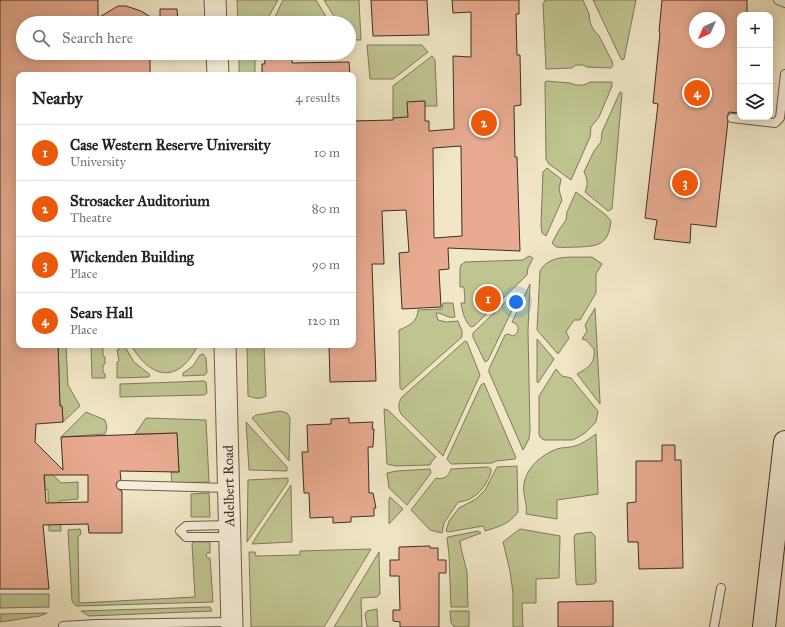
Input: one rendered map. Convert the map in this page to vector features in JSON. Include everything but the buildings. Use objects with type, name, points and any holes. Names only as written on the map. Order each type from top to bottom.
[{"type":"main road","points":[[764,627],[785,442]]},
{"type":"street","points":[[216,0],[216,16]]},
{"type":"street","points":[[217,60],[218,72]]},
{"type":"street","name":"Adelbert Road","points":[[225,348],[232,625]]},
{"type":"lane","points":[[778,0],[785,2]]},
{"type":"lane","points":[[732,118],[775,123],[780,118],[785,74]]},
{"type":"lane","points":[[121,485],[229,488]]},
{"type":"lane","points":[[186,526],[230,531],[186,537],[180,531],[186,526]]},
{"type":"lane","points":[[714,627],[721,588]]},
{"type":"lane","points":[[63,626],[96,624],[232,625]]},
{"type":"green space","points":[[237,0],[278,0],[269,16],[238,16]]},
{"type":"green space","points":[[283,0],[316,0],[326,16],[275,16]]},
{"type":"green space","points":[[324,0],[359,0],[361,40],[356,40],[356,16],[334,16]]},
{"type":"green space","points":[[545,0],[583,0],[593,29],[599,36],[612,61],[613,65],[611,68],[576,65],[572,68],[546,69],[543,4]]},
{"type":"green space","points":[[593,0],[636,0],[624,59],[622,60],[620,57]]},
{"type":"green space","points":[[367,45],[422,45],[428,52],[393,79],[370,79]]},
{"type":"green space","points":[[432,56],[435,60],[437,106],[425,106],[424,101],[408,102],[408,117],[393,118],[393,86]]},
{"type":"green space","points":[[239,60],[255,60],[255,72],[239,72]]},
{"type":"green space","points":[[546,81],[576,85],[583,85],[591,82],[612,82],[612,86],[599,117],[591,127],[590,137],[571,180],[549,164],[546,159]]},
{"type":"green space","points":[[620,92],[622,94],[612,209],[608,211],[585,192],[587,182],[584,172],[594,151],[601,142],[602,132]]},
{"type":"green space","points":[[547,168],[561,179],[559,190],[562,200],[546,236],[542,233],[541,225],[543,172]]},
{"type":"green space","points":[[576,192],[606,215],[611,221],[608,235],[602,242],[592,246],[556,247],[552,243],[566,220],[567,212]]},
{"type":"green space","points":[[529,256],[533,258],[528,268],[527,275],[474,326],[471,327],[465,319],[461,306],[461,303],[465,303],[464,287],[460,287],[461,265],[465,262],[523,260]]},
{"type":"green space","points":[[570,257],[592,257],[602,264],[596,274],[596,293],[580,320],[574,320],[566,332],[569,338],[558,354],[537,330],[540,271],[544,265],[556,259]]},
{"type":"green space","points":[[530,284],[528,331],[530,430],[529,439],[523,450],[489,369],[505,335],[508,334],[513,336],[518,331],[517,325],[512,322]]},
{"type":"green space","points":[[516,292],[519,296],[488,360],[485,362],[473,337],[473,333]]},
{"type":"green space","points":[[443,303],[453,303],[455,317],[436,313],[438,320],[446,322],[458,321],[462,331],[462,337],[402,390],[400,388],[399,330],[415,320],[418,310],[442,309]]},
{"type":"green space","points":[[595,308],[600,404],[577,374],[585,370],[594,358],[594,349],[586,340],[582,339],[587,331],[585,325]]},
{"type":"green space","points":[[537,339],[554,359],[538,383],[537,382]]},
{"type":"green space","points":[[465,341],[467,342],[480,375],[443,456],[401,414],[399,403],[402,397]]},
{"type":"green space","points":[[58,348],[66,348],[68,385],[80,406],[63,422],[62,407],[60,406]]},
{"type":"green space","points":[[91,348],[103,348],[105,364],[103,365],[103,372],[105,374],[105,378],[92,378]]},
{"type":"green space","points":[[119,348],[126,348],[134,362],[150,375],[149,377],[117,378],[117,362],[119,361],[117,350],[119,350]]},
{"type":"green space","points":[[133,348],[196,348],[190,358],[182,366],[174,371],[165,373],[156,371],[139,357]]},
{"type":"green space","points":[[247,348],[264,348],[266,396],[262,398],[255,398],[248,396]]},
{"type":"green space","points":[[203,354],[206,358],[207,372],[205,375],[183,376],[183,373],[193,366],[200,355]]},
{"type":"green space","points":[[556,369],[562,376],[571,378],[598,411],[596,422],[585,433],[573,440],[544,440],[539,434],[539,396]]},
{"type":"green space","points":[[206,382],[207,393],[204,395],[120,397],[120,384]]},
{"type":"green space","points":[[484,383],[516,458],[492,463],[451,464],[447,459],[481,385]]},
{"type":"green space","points":[[384,409],[388,410],[436,457],[430,465],[396,466],[387,464]]},
{"type":"green space","points":[[280,411],[287,413],[290,418],[289,461],[252,418],[256,415]]},
{"type":"green space","points":[[86,412],[105,420],[107,427],[105,434],[61,437]]},
{"type":"green space","points":[[146,418],[206,420],[209,482],[172,483],[171,472],[179,472],[177,433],[135,434]]},
{"type":"green space","points":[[246,422],[287,467],[287,471],[249,470]]},
{"type":"green space","points":[[596,434],[598,494],[557,500],[557,519],[526,514],[524,484],[528,472],[536,462],[540,458],[559,448],[573,447]]},
{"type":"green space","points":[[44,466],[61,483],[78,482],[78,499],[59,501],[61,531],[49,531],[48,490],[45,489]]},
{"type":"green space","points":[[517,466],[518,512],[511,520],[485,531],[483,526],[448,532],[446,531],[449,521],[459,508],[476,499],[485,490],[497,467]]},
{"type":"green space","points":[[488,467],[491,469],[491,472],[483,488],[470,499],[458,502],[444,523],[442,533],[430,530],[411,510],[436,478],[446,477],[451,469]]},
{"type":"green space","points":[[430,469],[431,473],[407,505],[389,488],[387,473]]},
{"type":"green space","points":[[288,478],[288,482],[247,542],[248,480]]},
{"type":"green space","points":[[291,485],[292,542],[252,544],[256,537]]},
{"type":"green space","points":[[209,493],[210,517],[191,517],[191,494]]},
{"type":"green space","points":[[390,497],[403,509],[389,524],[389,500]]},
{"type":"green space","points":[[80,529],[81,534],[78,537],[79,603],[195,597],[193,542],[210,542],[210,553],[207,553],[206,556],[210,558],[213,602],[75,605],[72,601],[68,530]]},
{"type":"green space","points":[[520,529],[560,536],[559,578],[536,579],[536,603],[522,603],[523,627],[513,627],[513,593],[510,571],[503,542]]},
{"type":"green space","points":[[478,531],[481,533],[460,541],[467,572],[468,607],[451,607],[447,538]]},
{"type":"green space","points":[[591,532],[595,536],[596,582],[594,584],[577,585],[574,537],[576,534]]},
{"type":"green space","points":[[371,549],[324,627],[251,627],[249,552],[255,552],[256,556],[300,555],[300,551]]},
{"type":"green space","points":[[379,552],[380,594],[377,597],[361,598],[362,627],[334,627]]},
{"type":"green space","points":[[0,594],[49,594],[49,607],[0,608]]},
{"type":"green space","points":[[210,607],[212,611],[89,616],[81,611]]},
{"type":"green space","points":[[377,609],[378,627],[367,627],[365,614],[367,611]]},
{"type":"green space","points":[[450,611],[469,611],[469,627],[454,627],[451,622]]},
{"type":"green space","points":[[47,613],[40,616],[0,622],[0,614]]},
{"type":"place","name":"Sears Hall","points":[[697,93]]},
{"type":"place","name":"Strosacker Auditorium","points":[[484,123]]},
{"type":"place","name":"Wickenden Building","points":[[685,183]]},
{"type":"place","name":"Case Western Reserve University","points":[[488,299]]}]
